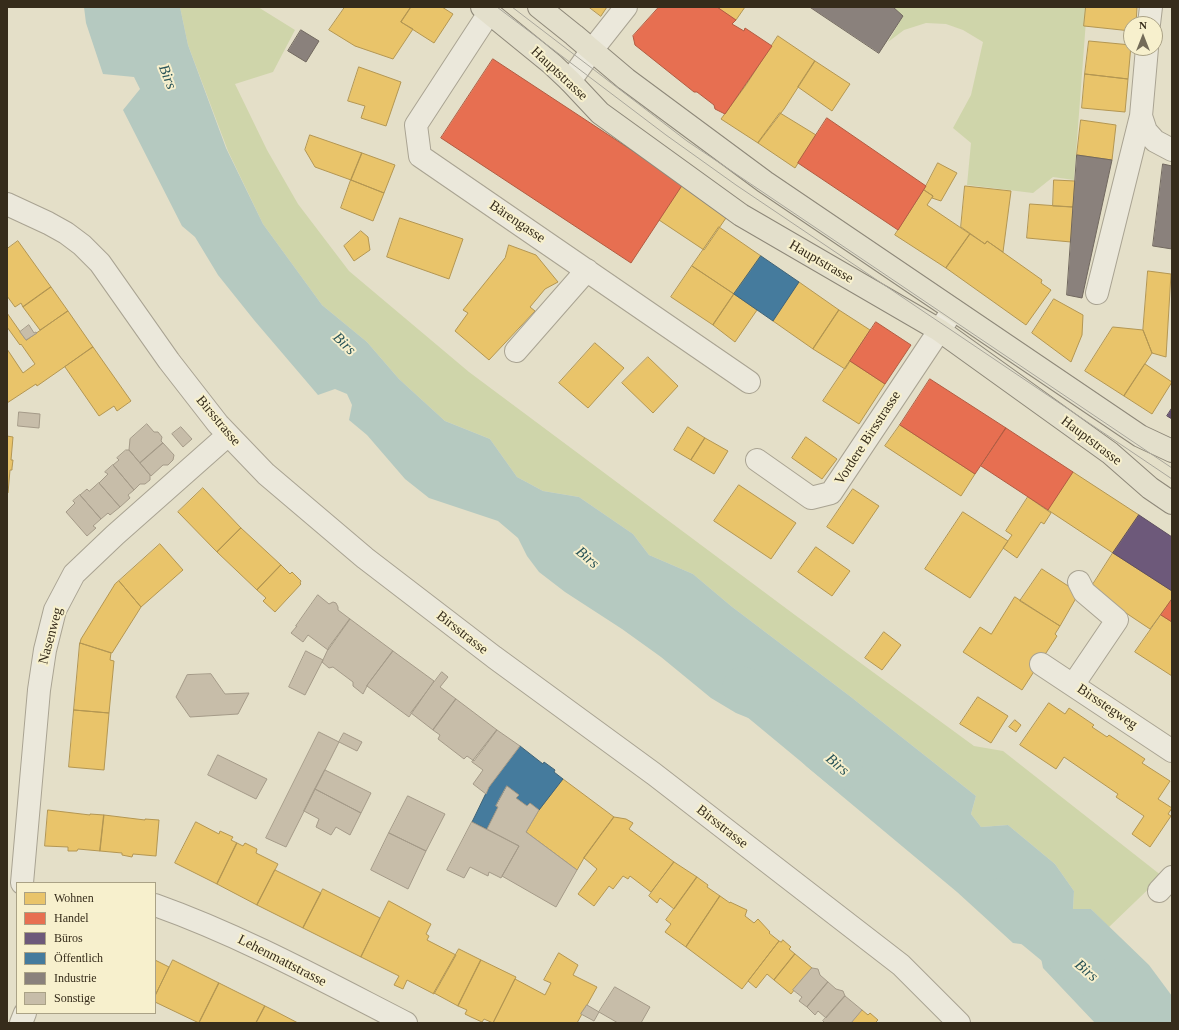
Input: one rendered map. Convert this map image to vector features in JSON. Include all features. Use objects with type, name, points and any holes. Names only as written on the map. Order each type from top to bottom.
[{"type":"main road","points":[[539,7],[574,34],[626,79],[765,182],[1140,436],[1172,451]]},
{"type":"main road","name":"Hauptstrasse","points":[[486,10],[552,64],[600,113],[741,215],[939,330],[1110,453],[1150,488],[1172,502]]},
{"type":"street","points":[[570,81],[626,7]]},
{"type":"street","name":"Bärengasse","points":[[486,10],[416,125],[420,156],[749,382]]},
{"type":"street","points":[[1097,293],[1141,116],[1146,56]]},
{"type":"street","points":[[1141,116],[1146,131],[1156,141],[1172,150]]},
{"type":"street","name":"Birsstrasse","points":[[7,204],[66,233],[82,245],[100,263],[170,361],[218,424],[266,474],[366,558],[494,657],[654,774],[901,964],[959,1023]]},
{"type":"street","points":[[516,351],[587,270]]},
{"type":"street","name":"Vordere Birsstrasse","points":[[757,460],[811,498],[832,493],[953,310]]},
{"type":"street","name":"Nasenweg","points":[[22,882],[39,690],[44,650],[55,610],[74,574],[115,535],[228,435]]},
{"type":"street","points":[[1073,685],[1117,620],[1084,592],[1079,582]]},
{"type":"street","name":"Birsstegweg","points":[[1041,664],[1172,751]]},
{"type":"street","name":"Lehenmattstrasse","points":[[156,905],[181,914],[239,939],[406,1023]]},
{"type":"green space","points":[[180,7],[258,7],[295,30],[273,72],[235,84],[267,150],[298,204],[349,271],[469,372],[795,615],[974,746],[1003,751],[1162,876],[1109,927],[1091,909],[1073,909],[1074,891],[1055,864],[1008,825],[981,827],[971,814],[976,796],[851,697],[731,606],[693,574],[649,555],[633,534],[579,497],[543,491],[517,477],[490,439],[445,421],[399,379],[367,342],[322,305],[263,224],[228,151],[188,45]]},
{"type":"green space","points":[[893,7],[1087,7],[1074,180],[1053,177],[1033,193],[967,185],[971,143],[953,128],[971,95],[983,42],[963,30],[946,24],[926,23],[904,30],[888,42],[903,16]]},
{"type":"water","points":[[84,7],[180,7],[188,45],[226,148],[263,224],[322,305],[367,342],[399,379],[445,421],[490,439],[517,477],[543,491],[579,497],[633,534],[649,555],[693,574],[731,606],[851,697],[976,796],[971,814],[981,827],[1008,825],[1055,864],[1074,891],[1073,909],[1091,909],[1149,965],[1172,996],[1172,1023],[1095,1023],[1043,968],[1041,958],[1048,951],[1059,934],[1049,928],[1028,945],[1013,943],[957,892],[806,766],[788,746],[808,723],[801,711],[778,730],[736,713],[711,698],[661,657],[622,629],[565,592],[539,572],[527,556],[518,538],[498,521],[429,498],[405,479],[367,435],[349,420],[352,405],[347,394],[335,389],[318,395],[218,275],[195,237],[182,226],[123,110],[140,89],[134,77],[103,74],[86,23]]},
{"type":"building: Wohnen","points":[[345,7],[411,7],[401,22],[413,29],[393,59],[355,46],[329,30]]},
{"type":"building: Wohnen","points":[[411,7],[442,7],[453,14],[434,43],[401,22]]},
{"type":"building: Wohnen","points":[[589,7],[607,7],[601,16]]},
{"type":"building: Wohnen","points":[[717,7],[745,7],[736,20]]},
{"type":"building: Wohnen","points":[[1086,7],[1137,7],[1136,16],[1123,16],[1123,30],[1084,26]]},
{"type":"building: Wohnen","points":[[778,36],[815,61],[784,109],[758,143],[721,119],[746,85]]},
{"type":"building: Wohnen","points":[[1089,41],[1123,44],[1123,56],[1130,56],[1128,79],[1085,74]]},
{"type":"building: Wohnen","points":[[815,61],[850,84],[832,111],[798,87]]},
{"type":"building: Wohnen","points":[[359,67],[401,82],[386,126],[361,118],[365,106],[348,101]]},
{"type":"building: Wohnen","points":[[1085,74],[1128,79],[1125,112],[1082,108]]},
{"type":"building: Wohnen","points":[[780,113],[816,135],[795,168],[758,143]]},
{"type":"building: Wohnen","points":[[1081,120],[1116,125],[1112,160],[1077,155]]},
{"type":"building: Wohnen","points":[[310,135],[362,153],[351,180],[315,167],[305,150]]},
{"type":"building: Wohnen","points":[[362,153],[395,165],[384,193],[351,180]]},
{"type":"building: Wohnen","points":[[938,163],[957,173],[941,201],[932,198],[933,196],[924,190]]},
{"type":"building: Wohnen","points":[[351,180],[384,193],[373,221],[341,208]]},
{"type":"building: Wohnen","points":[[1054,180],[1075,181],[1073,207],[1053,206]]},
{"type":"building: Wohnen","points":[[683,184],[728,215],[704,250],[659,220]]},
{"type":"building: Wohnen","points":[[965,186],[1011,191],[1003,252],[987,241],[985,244],[961,227]]},
{"type":"building: Wohnen","points":[[924,190],[933,196],[927,205],[970,234],[946,268],[895,235]]},
{"type":"building: Wohnen","points":[[1030,204],[1073,207],[1071,242],[1027,238]]},
{"type":"building: Wohnen","points":[[400,218],[463,239],[449,279],[387,257]]},
{"type":"building: Wohnen","points":[[719,227],[761,256],[734,294],[692,266]]},
{"type":"building: Wohnen","points":[[361,231],[368,237],[370,250],[354,261],[344,246]]},
{"type":"building: Wohnen","points":[[970,234],[985,244],[987,241],[1042,280],[1041,283],[1051,290],[1026,325],[946,268]]},
{"type":"building: Wohnen","points":[[18,241],[51,287],[23,307],[21,303],[15,307],[7,296],[7,249]]},
{"type":"building: Wohnen","points":[[509,245],[536,255],[558,282],[545,289],[530,307],[535,311],[489,360],[455,331],[468,313],[463,310],[505,258]]},
{"type":"building: Wohnen","points":[[692,266],[734,294],[713,325],[671,297]]},
{"type":"building: Wohnen","points":[[1148,271],[1171,274],[1166,357],[1152,353],[1143,330]]},
{"type":"building: Wohnen","points":[[799,282],[839,310],[813,349],[773,321]]},
{"type":"building: Wohnen","points":[[51,287],[68,311],[40,330],[23,307]]},
{"type":"building: Wohnen","points":[[734,294],[757,310],[735,342],[713,325]]},
{"type":"building: Wohnen","points":[[1054,299],[1083,315],[1082,335],[1071,362],[1032,333]]},
{"type":"building: Wohnen","points":[[839,310],[870,330],[845,369],[813,349]]},
{"type":"building: Wohnen","points":[[68,311],[93,347],[37,386],[36,384],[7,403],[7,349],[23,373],[35,364],[7,327],[7,313],[26,340]]},
{"type":"building: Wohnen","points":[[1113,327],[1143,330],[1152,353],[1124,396],[1085,371]]},
{"type":"building: Wohnen","points":[[595,343],[624,368],[588,408],[559,383]]},
{"type":"building: Wohnen","points":[[93,347],[131,401],[117,411],[114,406],[99,416],[65,367]]},
{"type":"building: Wohnen","points":[[648,357],[678,386],[653,413],[622,383]]},
{"type":"building: Wohnen","points":[[850,361],[885,384],[859,424],[823,401]]},
{"type":"building: Wohnen","points":[[1145,364],[1172,382],[1152,414],[1124,396]]},
{"type":"building: Wohnen","points":[[900,425],[975,474],[961,496],[885,446]]},
{"type":"building: Wohnen","points":[[688,427],[705,438],[691,460],[674,450]]},
{"type":"building: Wohnen","points":[[7,436],[13,437],[11,460],[13,460],[12,470],[10,470],[8,493],[7,493]]},
{"type":"building: Wohnen","points":[[806,437],[837,459],[822,479],[792,458]]},
{"type":"building: Wohnen","points":[[705,438],[728,451],[714,474],[691,460]]},
{"type":"building: Wohnen","points":[[1073,472],[1139,515],[1113,553],[1048,510]]},
{"type":"building: Wohnen","points":[[739,485],[796,523],[771,559],[714,521]]},
{"type":"building: Wohnen","points":[[203,488],[241,528],[217,552],[178,512]]},
{"type":"building: Wohnen","points":[[853,489],[879,506],[853,544],[827,527]]},
{"type":"building: Wohnen","points":[[1028,497],[1051,513],[1044,524],[1041,522],[1017,558],[1003,548],[1012,535],[1006,531]]},
{"type":"building: Wohnen","points":[[963,512],[1008,541],[970,598],[925,569]]},
{"type":"building: Wohnen","points":[[241,528],[281,565],[257,590],[217,552]]},
{"type":"building: Wohnen","points":[[160,544],[183,570],[141,607],[119,581]]},
{"type":"building: Wohnen","points":[[816,547],[850,571],[832,596],[798,572]]},
{"type":"building: Wohnen","points":[[1113,553],[1172,591],[1172,599],[1150,629],[1090,589]]},
{"type":"building: Wohnen","points":[[281,565],[290,574],[292,572],[301,581],[301,584],[275,612],[263,601],[266,598],[257,590]]},
{"type":"building: Wohnen","points":[[1042,569],[1079,593],[1060,626],[1020,601]]},
{"type":"building: Wohnen","points":[[119,581],[141,607],[112,653],[80,643],[115,584]]},
{"type":"building: Wohnen","points":[[1015,597],[1060,626],[1055,634],[1057,636],[1022,690],[963,652],[980,627],[991,634]]},
{"type":"building: Wohnen","points":[[1161,615],[1172,622],[1172,676],[1135,652]]},
{"type":"building: Wohnen","points":[[884,632],[901,645],[882,670],[865,658]]},
{"type":"building: Wohnen","points":[[80,643],[111,653],[110,660],[114,661],[109,713],[74,710]]},
{"type":"building: Wohnen","points":[[978,697],[1008,716],[991,743],[960,724]]},
{"type":"building: Wohnen","points":[[1049,703],[1065,714],[1069,708],[1094,725],[1092,727],[1107,737],[1109,735],[1145,759],[1142,763],[1170,781],[1158,799],[1172,808],[1168,814],[1171,816],[1150,847],[1132,834],[1144,816],[1116,797],[1118,794],[1064,757],[1056,769],[1020,745]]},
{"type":"building: Wohnen","points":[[74,710],[109,713],[104,770],[69,767]]},
{"type":"building: Wohnen","points":[[1015,720],[1021,725],[1016,732],[1009,727]]},
{"type":"building: Wohnen","points":[[563,779],[614,817],[577,870],[526,832],[539,810]]},
{"type":"building: Wohnen","points":[[48,810],[90,815],[104,815],[100,851],[78,849],[77,851],[68,851],[68,847],[45,846]]},
{"type":"building: Wohnen","points":[[104,815],[145,820],[159,820],[156,856],[133,854],[132,857],[122,855],[122,853],[100,851]]},
{"type":"building: Wohnen","points":[[614,817],[626,819],[633,823],[629,829],[674,862],[651,892],[630,876],[628,879],[623,876],[613,889],[609,886],[594,906],[578,894],[597,869],[584,858]]},
{"type":"building: Wohnen","points":[[196,822],[219,834],[220,831],[233,837],[231,840],[237,843],[217,884],[175,863]]},
{"type":"building: Wohnen","points":[[237,843],[243,846],[245,843],[257,849],[256,853],[278,864],[257,905],[217,884]]},
{"type":"building: Wohnen","points":[[674,862],[697,877],[674,909],[660,898],[657,903],[649,896]]},
{"type":"building: Wohnen","points":[[275,870],[321,893],[303,928],[257,905]]},
{"type":"building: Wohnen","points":[[697,877],[708,885],[707,887],[720,896],[686,947],[665,932],[671,924],[666,920]]},
{"type":"building: Wohnen","points":[[323,889],[380,918],[361,957],[303,928]]},
{"type":"building: Wohnen","points":[[720,896],[730,903],[747,910],[745,916],[754,923],[758,919],[770,932],[769,933],[779,941],[742,989],[686,947]]},
{"type":"building: Wohnen","points":[[389,901],[431,924],[426,934],[429,936],[427,940],[456,955],[434,994],[407,980],[403,989],[394,985],[399,976],[361,957]]},
{"type":"building: Wohnen","points":[[783,940],[791,947],[789,949],[795,954],[774,980],[767,974],[756,988],[748,981],[779,941],[781,942]]},
{"type":"building: Wohnen","points":[[459,949],[481,960],[458,1006],[434,993]]},
{"type":"building: Wohnen","points":[[559,953],[578,965],[573,975],[597,987],[577,1023],[493,1023],[515,979],[545,995],[551,983],[544,980]]},
{"type":"building: Wohnen","points":[[795,954],[812,968],[791,994],[774,980]]},
{"type":"building: Wohnen","points":[[156,960],[169,967],[156,994]]},
{"type":"building: Wohnen","points":[[173,960],[219,983],[199,1023],[156,1002],[156,994]]},
{"type":"building: Wohnen","points":[[481,960],[516,977],[493,1023],[484,1019],[482,1022],[471,1017],[465,1014],[467,1010],[458,1006]]},
{"type":"building: Wohnen","points":[[219,983],[265,1006],[256,1023],[199,1023]]},
{"type":"building: Wohnen","points":[[265,1006],[275,1011],[298,1023],[256,1023]]},
{"type":"building: Wohnen","points":[[862,1010],[868,1015],[870,1013],[878,1020],[876,1022],[877,1023],[851,1023]]},
{"type":"building: Handel","points":[[659,7],[717,7],[736,20],[732,24],[744,31],[745,28],[772,46],[725,114],[715,109],[714,105],[697,92],[694,92],[635,45],[633,36]]},
{"type":"building: Handel","points":[[493,59],[683,184],[631,263],[441,138]]},
{"type":"building: Handel","points":[[827,118],[926,186],[898,230],[798,163]]},
{"type":"building: Handel","points":[[876,322],[911,345],[885,384],[850,361]]},
{"type":"building: Handel","points":[[930,379],[1006,428],[975,474],[900,425]]},
{"type":"building: Handel","points":[[1006,428],[1073,472],[1048,510],[981,466]]},
{"type":"building: Handel","points":[[1172,599],[1172,622],[1161,615]]},
{"type":"building: Büros","points":[[1172,408],[1172,419],[1167,416]]},
{"type":"building: Büros","points":[[1139,515],[1172,537],[1172,591],[1113,553]]},
{"type":"building: Öffentlich","points":[[761,256],[799,282],[773,321],[734,294]]},
{"type":"building: Öffentlich","points":[[520,746],[543,764],[544,762],[555,770],[554,772],[563,779],[539,810],[530,803],[527,806],[516,798],[519,795],[507,786],[496,806],[498,807],[487,829],[472,822],[489,787]]},
{"type":"building: Industrie","points":[[810,7],[893,7],[903,16],[879,53]]},
{"type":"building: Industrie","points":[[301,30],[319,41],[306,62],[288,51]]},
{"type":"building: Industrie","points":[[1077,155],[1112,160],[1082,298],[1067,295]]},
{"type":"building: Industrie","points":[[1163,164],[1172,166],[1172,249],[1153,246]]},
{"type":"building: Sonstige","points":[[29,325],[34,333],[37,333],[26,340],[20,332]]},
{"type":"building: Sonstige","points":[[19,412],[40,414],[39,428],[18,426]]},
{"type":"building: Sonstige","points":[[147,424],[154,432],[158,432],[162,437],[161,441],[163,443],[140,463],[129,450],[130,439]]},
{"type":"building: Sonstige","points":[[181,427],[192,439],[183,447],[172,434]]},
{"type":"building: Sonstige","points":[[163,443],[174,455],[173,460],[168,465],[163,465],[151,476],[140,463]]},
{"type":"building: Sonstige","points":[[126,450],[129,450],[150,475],[150,480],[145,484],[140,484],[134,490],[113,465],[119,460],[117,458]]},
{"type":"building: Sonstige","points":[[113,465],[134,490],[128,495],[130,498],[120,507],[99,483],[108,474],[105,472]]},
{"type":"building: Sonstige","points":[[99,483],[120,507],[110,515],[108,513],[101,519],[80,495],[87,489],[89,491]]},
{"type":"building: Sonstige","points":[[80,495],[101,519],[93,526],[96,528],[87,536],[66,512],[75,503],[73,501]]},
{"type":"building: Sonstige","points":[[318,595],[329,604],[333,602],[336,603],[338,610],[350,619],[328,650],[308,635],[303,642],[291,633]]},
{"type":"building: Sonstige","points":[[350,619],[393,651],[368,684],[363,694],[353,686],[353,682],[333,667],[329,668],[322,662],[329,647]]},
{"type":"building: Sonstige","points":[[306,651],[323,660],[305,695],[289,687]]},
{"type":"building: Sonstige","points":[[393,651],[434,681],[409,717],[367,686]]},
{"type":"building: Sonstige","points":[[442,672],[448,677],[440,687],[456,699],[433,730],[411,713]]},
{"type":"building: Sonstige","points":[[211,674],[225,694],[249,693],[238,714],[190,717],[176,697],[187,675]]},
{"type":"building: Sonstige","points":[[456,699],[497,730],[474,761],[467,756],[464,759],[438,739],[440,735],[433,730]]},
{"type":"building: Sonstige","points":[[497,730],[520,746],[489,787],[486,794],[473,784],[483,770],[472,762]]},
{"type":"building: Sonstige","points":[[319,732],[339,742],[286,847],[266,838]]},
{"type":"building: Sonstige","points":[[344,733],[362,742],[357,751],[339,742]]},
{"type":"building: Sonstige","points":[[218,755],[267,779],[256,799],[208,775]]},
{"type":"building: Sonstige","points":[[325,770],[371,793],[361,813],[315,789]]},
{"type":"building: Sonstige","points":[[507,786],[519,795],[516,798],[527,806],[530,803],[539,810],[526,832],[577,870],[556,907],[502,876],[519,846],[487,829],[498,807],[496,806]]},
{"type":"building: Sonstige","points":[[315,789],[361,813],[350,835],[336,827],[331,835],[316,827],[319,819],[304,811]]},
{"type":"building: Sonstige","points":[[408,796],[445,814],[426,851],[389,833]]},
{"type":"building: Sonstige","points":[[472,822],[519,846],[501,878],[489,872],[488,876],[470,867],[464,878],[447,870]]},
{"type":"building: Sonstige","points":[[389,833],[426,851],[408,889],[371,870]]},
{"type":"building: Sonstige","points":[[812,968],[818,969],[820,975],[828,982],[807,1007],[799,1001],[802,997],[793,990]]},
{"type":"building: Sonstige","points":[[828,982],[836,989],[843,991],[845,996],[826,1018],[818,1011],[815,1015],[807,1007]]},
{"type":"building: Sonstige","points":[[615,987],[650,1007],[641,1023],[618,1023],[599,1012]]},
{"type":"building: Sonstige","points":[[845,996],[862,1010],[851,1023],[825,1023],[823,1021]]},
{"type":"building: Sonstige","points":[[587,1005],[599,1012],[594,1021],[581,1014]]},
{"type":"waterway","name":"Birs","points":[[743,687],[842,769]]},
{"type":"waterway","name":"Birs","points":[[999,899],[1102,984],[1139,1023]]},
{"type":"tram line","points":[[497,7],[666,135],[736,185],[1172,479]]},
{"type":"tram line","points":[[512,7],[687,141],[1172,468]]}]
